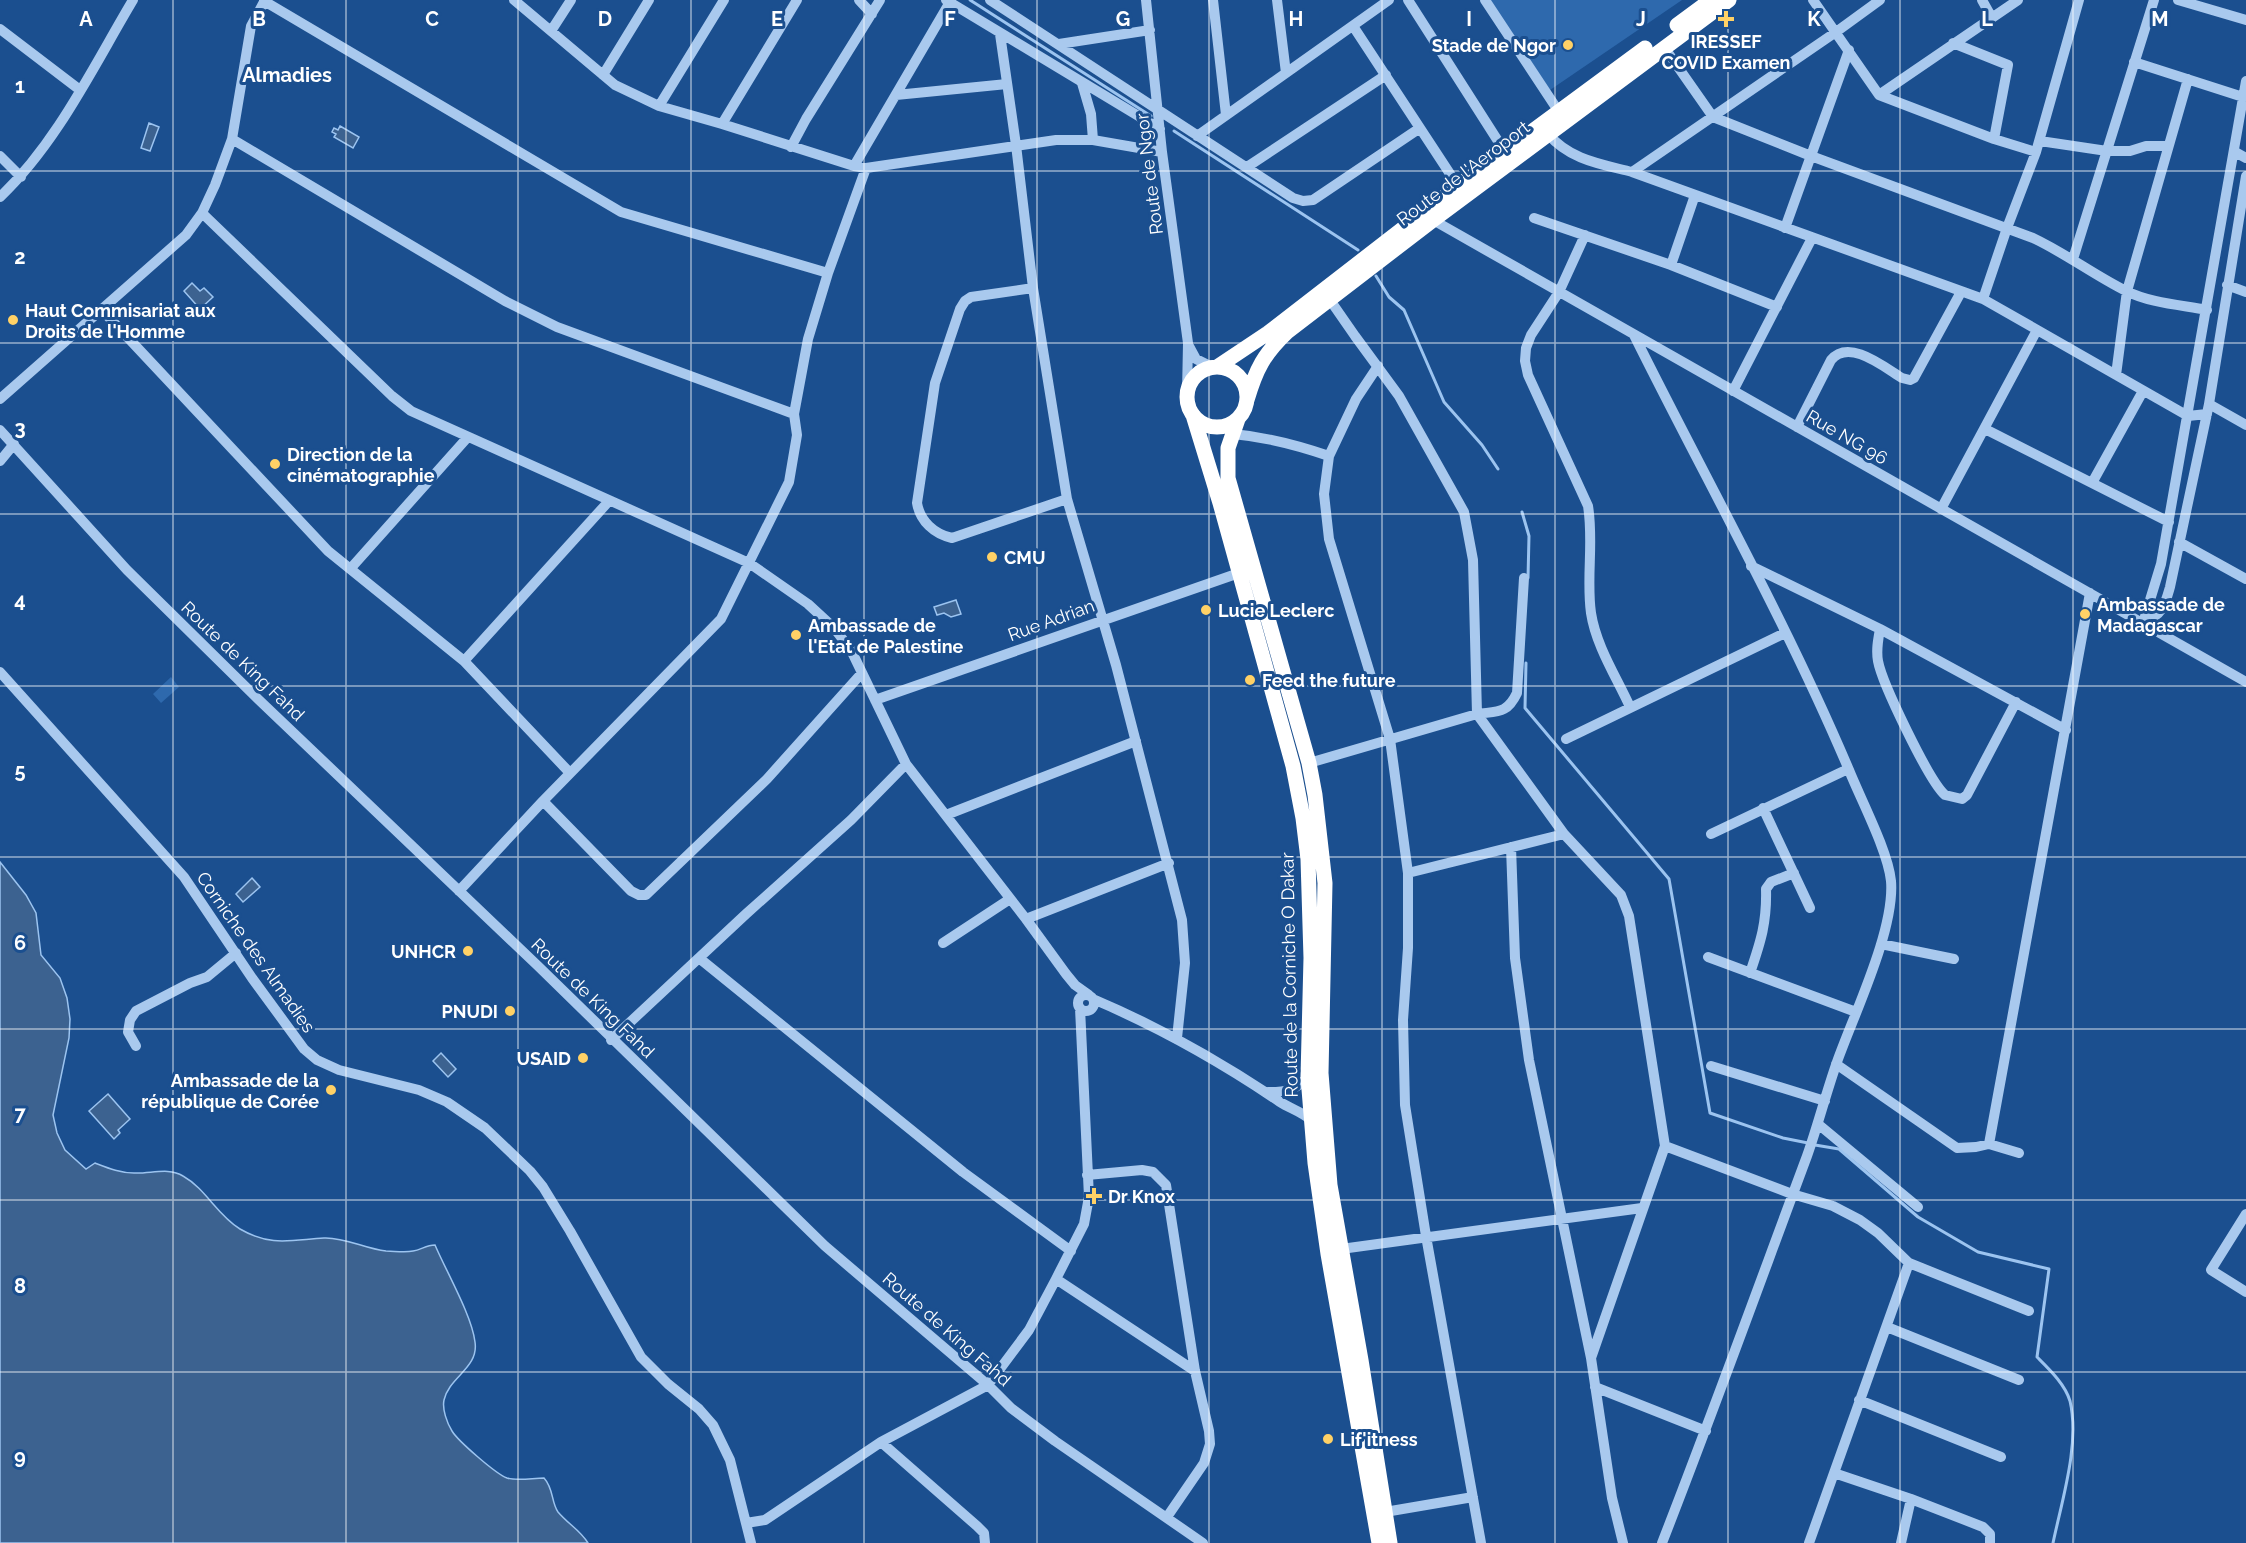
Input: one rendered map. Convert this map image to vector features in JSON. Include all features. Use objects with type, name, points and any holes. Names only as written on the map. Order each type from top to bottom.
[{"type":"highway","name":"Route de l'Aeroport","points":[[1215,367],[1268,333],[1458,186],[1711,0]]},
{"type":"highway","name":"Route de l'Aeroport","points":[[1247,400],[1254,375],[1272,346],[1287,332],[1433,220],[1729,0]]},
{"type":"highway","points":[[1215,367],[1229,369],[1239,377],[1246,387],[1247,400],[1245,410],[1238,419],[1229,425],[1212,427],[1201,423],[1193,415],[1188,404],[1187,393],[1196,376],[1215,367]]},
{"type":"highway","name":"Route de la Corniche O Dakar","points":[[1193,415],[1220,503],[1293,766],[1303,818],[1308,859],[1311,958],[1308,1077],[1319,1202],[1379,1543]]},
{"type":"highway","name":"Route de la Corniche O Dakar","points":[[1238,419],[1227,461],[1231,493],[1309,763],[1319,821],[1325,883],[1322,1095],[1330,1185],[1390,1543]]},
{"type":"street","points":[[0,197],[21,177],[47,143],[133,0]]},
{"type":"street","points":[[514,0],[615,85],[659,106],[854,166],[866,168],[1056,140],[1092,140],[1162,152]]},
{"type":"street","points":[[551,30],[571,0]]},
{"type":"street","points":[[603,75],[649,0]]},
{"type":"street","points":[[659,106],[724,0]]},
{"type":"street","points":[[722,124],[797,0]]},
{"type":"street","points":[[859,0],[872,14]]},
{"type":"street","points":[[791,147],[880,0]]},
{"type":"street","points":[[990,0],[1293,198],[1303,201],[1312,200],[1420,128]]},
{"type":"street","name":"Route de Ngor","points":[[1146,0],[1162,152],[1188,344],[1187,393]]},
{"type":"street","points":[[1213,0],[1226,116]]},
{"type":"street","points":[[1277,0],[1286,73]]},
{"type":"street","points":[[1197,136],[1389,0]]},
{"type":"street","points":[[1408,0],[1504,152]]},
{"type":"street","points":[[1485,0],[1559,112]]},
{"type":"street","points":[[1813,0],[1879,95],[1994,139],[2036,152]]},
{"type":"street","points":[[1632,172],[1880,0]]},
{"type":"street","points":[[1982,0],[1992,18]]},
{"type":"street","points":[[1879,95],[2018,0]]},
{"type":"street","points":[[1983,300],[2040,141],[2079,0]]},
{"type":"street","points":[[2073,260],[2154,0]]},
{"type":"street","points":[[2178,0],[2246,20]]},
{"type":"street","points":[[0,399],[186,235],[202,213],[232,139],[251,26],[264,1],[621,212],[828,273]]},
{"type":"street","points":[[854,166],[948,1],[1160,129]]},
{"type":"street","points":[[1353,26],[1458,186]]},
{"type":"street","points":[[0,29],[80,90]]},
{"type":"street","points":[[1059,44],[1150,30]]},
{"type":"street","points":[[1000,34],[1033,288],[1067,498],[1136,741],[1182,920],[1185,963],[1177,1038]]},
{"type":"street","points":[[1953,43],[2008,65],[1994,139]]},
{"type":"street","points":[[1664,47],[1713,117],[2053,247],[2127,291],[2154,300],[2207,310]]},
{"type":"street","points":[[1785,228],[1849,50]]},
{"type":"street","points":[[2134,62],[2243,97]]},
{"type":"street","points":[[1247,167],[1386,75]]},
{"type":"street","points":[[2116,375],[2127,291],[2188,79]]},
{"type":"street","points":[[2143,621],[2161,564],[2246,81]]},
{"type":"street","points":[[1082,83],[1091,114],[1092,140]]},
{"type":"street","points":[[896,95],[1007,84]]},
{"type":"street","points":[[1548,134],[1570,154],[1632,172],[1983,300],[2188,416],[2208,409],[2246,425]]},
{"type":"street","points":[[232,139],[505,300],[557,327],[794,414]]},
{"type":"street","points":[[2040,141],[2107,151],[2130,151],[2148,146],[2168,146]]},
{"type":"street","points":[[2235,152],[2246,158]]},
{"type":"street","points":[[0,156],[21,177]]},
{"type":"street","points":[[459,891],[543,801],[721,619],[789,482],[796,435],[794,414],[808,339],[828,273],[866,168]]},
{"type":"street","points":[[2143,621],[2151,619],[2160,612],[2165,604],[2208,409],[2227,285],[2241,234],[2246,176]]},
{"type":"street","points":[[1671,265],[1695,195]]},
{"type":"street","points":[[202,213],[392,396],[411,411],[749,563],[808,604],[834,628],[851,650],[906,764],[1088,1002],[1111,1007],[1177,1038],[1281,1102],[1305,1114],[1312,1121]]},
{"type":"street","points":[[1534,218],[1671,265],[1777,307]]},
{"type":"street","name":"Rue NG 96","points":[[1433,220],[1941,509],[2143,621],[2246,682]]},
{"type":"street","points":[[1585,235],[1559,292],[1531,335],[1526,348],[1525,361],[1528,375],[1588,506],[1591,523],[1590,598],[1594,624],[1630,707]]},
{"type":"street","points":[[1733,391],[1812,238]]},
{"type":"street","points":[[2227,285],[2246,292]]},
{"type":"street","points":[[1033,288],[971,297],[960,309],[935,383],[917,503],[923,520],[944,536],[952,538],[1067,498]]},
{"type":"street","points":[[1797,427],[1831,360],[1839,352],[1861,355],[1902,378],[1910,380],[1914,378],[1960,291]]},
{"type":"street","points":[[1330,300],[1354,336],[1400,396],[1464,512],[1473,560],[1477,714],[1563,834],[1614,885],[1626,905],[1665,1146],[1591,1358]]},
{"type":"street","points":[[102,310],[328,551],[464,661],[570,773]]},
{"type":"street","points":[[1941,509],[2037,330]]},
{"type":"street","points":[[1634,335],[1785,633],[1848,769],[1881,848],[1890,878],[1891,898],[1881,944],[1836,1065],[1807,1156],[1706,1431],[1662,1543]]},
{"type":"street","points":[[1188,344],[1196,359],[1215,367]]},
{"type":"street","points":[[1378,366],[1356,399],[1329,456],[1324,494],[1329,539],[1390,739],[1408,873],[1408,948],[1403,1060],[1405,1105],[1481,1543]]},
{"type":"street","points":[[2091,483],[2143,391]]},
{"type":"street","points":[[1985,429],[2169,522]]},
{"type":"street","name":"Route de King Fahd","points":[[0,430],[127,570],[825,1246],[988,1385],[1011,1408],[1054,1441],[1203,1543]]},
{"type":"street","points":[[1233,434],[1277,441],[1329,456]]},
{"type":"street","points":[[351,568],[467,438]]},
{"type":"street","points":[[0,461],[14,444]]},
{"type":"street","points":[[464,661],[609,501]]},
{"type":"street","points":[[2179,542],[2246,579]]},
{"type":"street","points":[[1751,566],[1880,629],[2066,730]]},
{"type":"street","name":"Rue Adrian","points":[[875,700],[1101,619],[1239,573]]},
{"type":"street","points":[[1309,763],[1477,714],[1504,711],[1511,706],[1517,693],[1524,578]]},
{"type":"street","points":[[1989,1144],[2090,593]]},
{"type":"street","points":[[1880,629],[1877,650],[1882,675],[1921,758],[1945,795],[1962,799],[1967,795],[2016,702]]},
{"type":"street","points":[[1566,739],[1785,633]]},
{"type":"street","name":"Corniche des Almadies","points":[[0,672],[184,877],[291,1034],[304,1049],[317,1060],[339,1070],[419,1090],[447,1102],[485,1128],[530,1171],[543,1187],[570,1231],[641,1357],[668,1384],[699,1408],[713,1425],[730,1460],[751,1543]]},
{"type":"street","points":[[543,801],[631,891],[639,895],[646,895],[767,779],[861,674]]},
{"type":"street","points":[[946,815],[1136,741]]},
{"type":"street","points":[[612,1040],[851,820],[906,764]]},
{"type":"street","points":[[1711,834],[1848,769]]},
{"type":"street","points":[[1763,808],[1810,908]]},
{"type":"street","points":[[1408,873],[1563,834]]},
{"type":"street","points":[[1511,847],[1515,958],[1529,1060],[1560,1219],[1591,1358],[1612,1498],[1623,1543]]},
{"type":"street","points":[[1026,919],[1169,863]]},
{"type":"street","points":[[1750,972],[1765,923],[1766,889],[1771,882],[1794,873]]},
{"type":"street","points":[[943,943],[1010,899]]},
{"type":"street","points":[[1881,944],[1954,959]]},
{"type":"street","points":[[136,1046],[128,1032],[130,1020],[136,1011],[207,978],[236,953]]},
{"type":"street","points":[[1708,957],[1856,1012]]},
{"type":"street","points":[[699,958],[963,1172],[1071,1251]]},
{"type":"street","points":[[746,1523],[765,1520],[881,1442],[988,1385],[1029,1330],[1071,1251],[1084,1224],[1087,1211],[1080,1045],[1081,1028],[1088,1002]]},
{"type":"street","points":[[1836,1065],[1957,1148],[1989,1144],[2019,1153]]},
{"type":"street","points":[[1711,1066],[1825,1101]]},
{"type":"street","points":[[1268,1092],[1284,1092],[1298,1087],[1308,1077]]},
{"type":"street","points":[[1817,1127],[1918,1207]]},
{"type":"street","points":[[1665,1146],[1792,1194],[1833,1206],[1860,1220],[1878,1233],[1909,1263],[2029,1311]]},
{"type":"street","points":[[1087,1175],[1142,1170],[1153,1172],[1166,1185],[1195,1371],[1210,1444],[1204,1463],[1167,1517]]},
{"type":"street","points":[[1341,1249],[1642,1208]]},
{"type":"street","points":[[2246,1214],[2211,1270],[2246,1292]]},
{"type":"street","points":[[1809,1543],[1909,1263]]},
{"type":"street","points":[[1056,1279],[1195,1371]]},
{"type":"street","points":[[1887,1327],[2019,1380]]},
{"type":"street","points":[[1595,1387],[1706,1431]]},
{"type":"street","points":[[1859,1400],[2001,1457]]},
{"type":"street","points":[[881,1442],[977,1526],[984,1533],[985,1543]]},
{"type":"street","points":[[1834,1473],[1983,1527],[1990,1533],[1990,1543]]},
{"type":"street","points":[[1385,1512],[1473,1497]]},
{"type":"street","points":[[1901,1543],[1911,1499]]},
{"type":"shaded area","name":"Stade de Ngor","points":[[1490,0],[1682,0],[1550,90]]},
{"type":"shaded area","points":[[149,123],[159,127],[150,151],[141,148]]},
{"type":"shaded area","points":[[340,126],[359,137],[353,148],[334,137],[336,134],[332,132],[334,128],[338,130]]},
{"type":"shaded area","points":[[192,283],[200,291],[204,288],[213,297],[200,309],[184,291]]},
{"type":"shaded area","points":[[956,600],[961,614],[951,617],[944,613],[937,615],[934,607]]},
{"type":"shaded area","points":[[171,677],[179,687],[161,703],[153,694]]},
{"type":"shaded area","points":[[0,862],[26,895],[36,913],[41,955],[60,978],[67,998],[70,1019],[69,1038],[53,1115],[57,1133],[65,1150],[86,1169],[95,1163],[129,1173],[166,1171],[178,1173],[191,1181],[232,1223],[251,1235],[262,1238],[291,1241],[332,1238],[378,1250],[400,1252],[435,1245],[464,1307],[475,1342],[473,1359],[447,1392],[444,1400],[444,1412],[450,1428],[486,1464],[507,1478],[544,1478],[558,1512],[588,1543],[0,1543]]},
{"type":"shaded area","points":[[252,878],[260,887],[243,902],[236,894]]},
{"type":"shaded area","points":[[441,1053],[456,1069],[448,1077],[433,1061]]},
{"type":"shaded area","points":[[108,1094],[130,1119],[118,1130],[120,1133],[114,1139],[89,1111]]},
{"type":"waterway","points":[[970,0],[1151,116]]},
{"type":"waterway","points":[[1174,131],[1358,250]]},
{"type":"waterway","points":[[1376,276],[1389,297],[1404,310],[1444,402],[1482,445],[1498,469]]},
{"type":"waterway","points":[[1522,512],[1529,536],[1528,578]]},
{"type":"waterway","points":[[1526,663],[1525,708],[1669,879],[1710,1113],[1783,1138],[1808,1143]]},
{"type":"waterway","points":[[1815,1145],[1839,1149],[1918,1217],[1978,1252],[2049,1269],[2037,1357],[2056,1377],[2068,1395],[2073,1418],[2069,1472],[2053,1543]]},
{"type":"place","name":"IRESSEF COVID Examen","points":[[1726,19]]},
{"type":"place","name":"Stade de Ngor","points":[[1568,45]]},
{"type":"place","name":"Haut Commisariat aux Droits de l'Homme","points":[[13,320]]},
{"type":"place","name":"Direction de la cinématographie","points":[[275,464]]},
{"type":"place","name":"CMU","points":[[992,557]]},
{"type":"place","name":"Lucie Leclerc","points":[[1206,610]]},
{"type":"place","name":"Ambassade de Madagascar","points":[[2085,614]]},
{"type":"place","name":"Ambassade de l'Etat de Palestine","points":[[796,635]]},
{"type":"place","name":"Feed the future","points":[[1250,680]]},
{"type":"place","name":"UNHCR","points":[[468,951]]},
{"type":"place","name":"PNUDI","points":[[510,1011]]},
{"type":"place","name":"USAID","points":[[583,1058]]},
{"type":"place","name":"Ambassade de la république de Corée","points":[[331,1090]]},
{"type":"place","name":"Dr Knox","points":[[1094,1196]]},
{"type":"place","name":"Lif'itness","points":[[1328,1439]]},
{"type":"district","name":"Almadies","points":[[287,75]]}]
